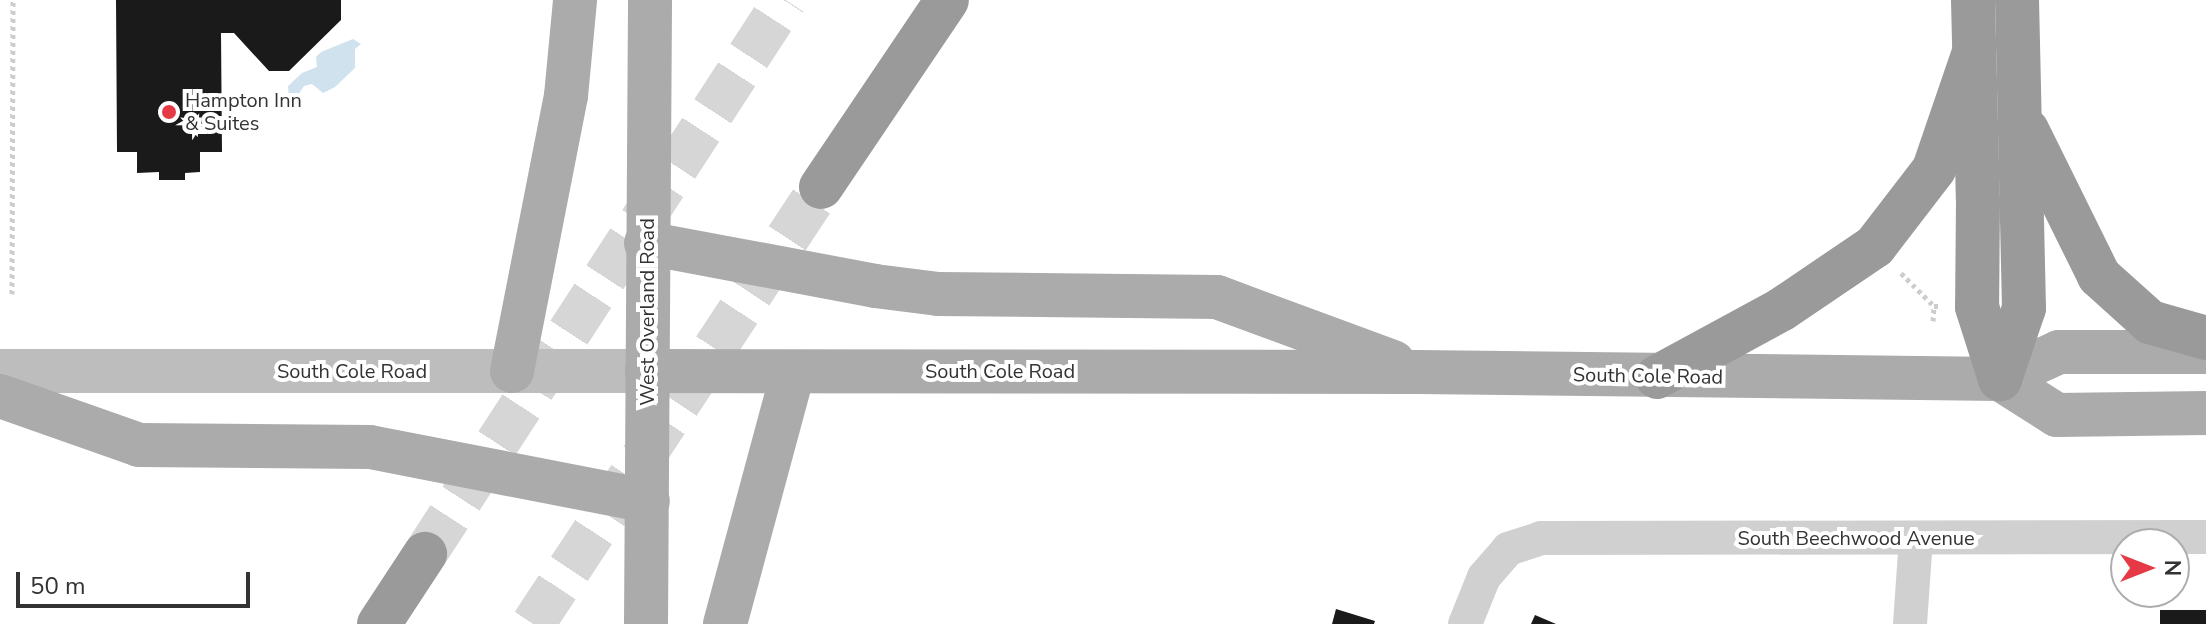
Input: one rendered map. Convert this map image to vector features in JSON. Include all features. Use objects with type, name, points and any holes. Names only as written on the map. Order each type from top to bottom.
[{"type":"highway","points":[[821,187],[947,0]]},
{"type":"highway","points":[[1973,0],[1977,307],[2000,379]]},
{"type":"highway","points":[[2000,379],[2024,308],[2017,0]]},
{"type":"highway","points":[[1657,377],[1782,309],[1875,246],[1934,169],[1974,52]]},
{"type":"highway","points":[[2019,113],[2059,201],[2099,276],[2150,322],[2206,338]]},
{"type":"highway","points":[[379,624],[425,554]]},
{"type":"main road","points":[[512,371],[566,96],[575,0]]},
{"type":"main road","name":"West Overland Road","points":[[646,624],[646,243],[650,0]]},
{"type":"main road","points":[[646,243],[875,286],[938,294],[1217,297],[1418,372]]},
{"type":"main road","name":"South Cole Road","points":[[0,371],[1418,372],[2000,379],[2059,352],[2206,352]]},
{"type":"main road","points":[[725,624],[793,372]]},
{"type":"main road","points":[[2000,379],[2057,415],[2206,413]]},
{"type":"main road","points":[[0,396],[139,445],[362,447],[648,501]]},
{"type":"street","name":"South Beechwood Avenue","points":[[1465,624],[1484,577],[1508,549],[1541,538],[2206,537]]},
{"type":"street","points":[[1910,624],[1916,538]]},
{"type":"path","points":[[12,294],[13,0]]},
{"type":"path","points":[[1895,266],[1934,306],[1950,307]]},
{"type":"path","points":[[1933,321],[1934,306]]},
{"type":"water","points":[[353,39],[361,44],[355,49],[355,68],[335,87],[323,93],[312,84],[304,86],[295,100],[289,100],[288,86],[302,73],[317,67],[316,57],[321,52]]},
{"type":"building","name":"Hampton Inn & Suites","points":[[116,0],[341,0],[341,20],[289,71],[269,71],[234,33],[221,33],[222,152],[200,152],[200,172],[185,173],[185,180],[159,180],[159,172],[137,173],[137,152],[117,152]]},
{"type":"building","points":[[1336,609],[1375,621],[1374,624],[1332,624]]},
{"type":"building","points":[[2160,610],[2206,610],[2206,624],[2160,624]]},
{"type":"building","points":[[1535,615],[1556,624],[1531,624]]},
{"type":"tunnel","points":[[425,554],[785,0]]},
{"type":"tunnel","points":[[533,624],[821,187]]},
{"type":"place","name":"Hampton Inn & Suites","points":[[169,112]]}]
